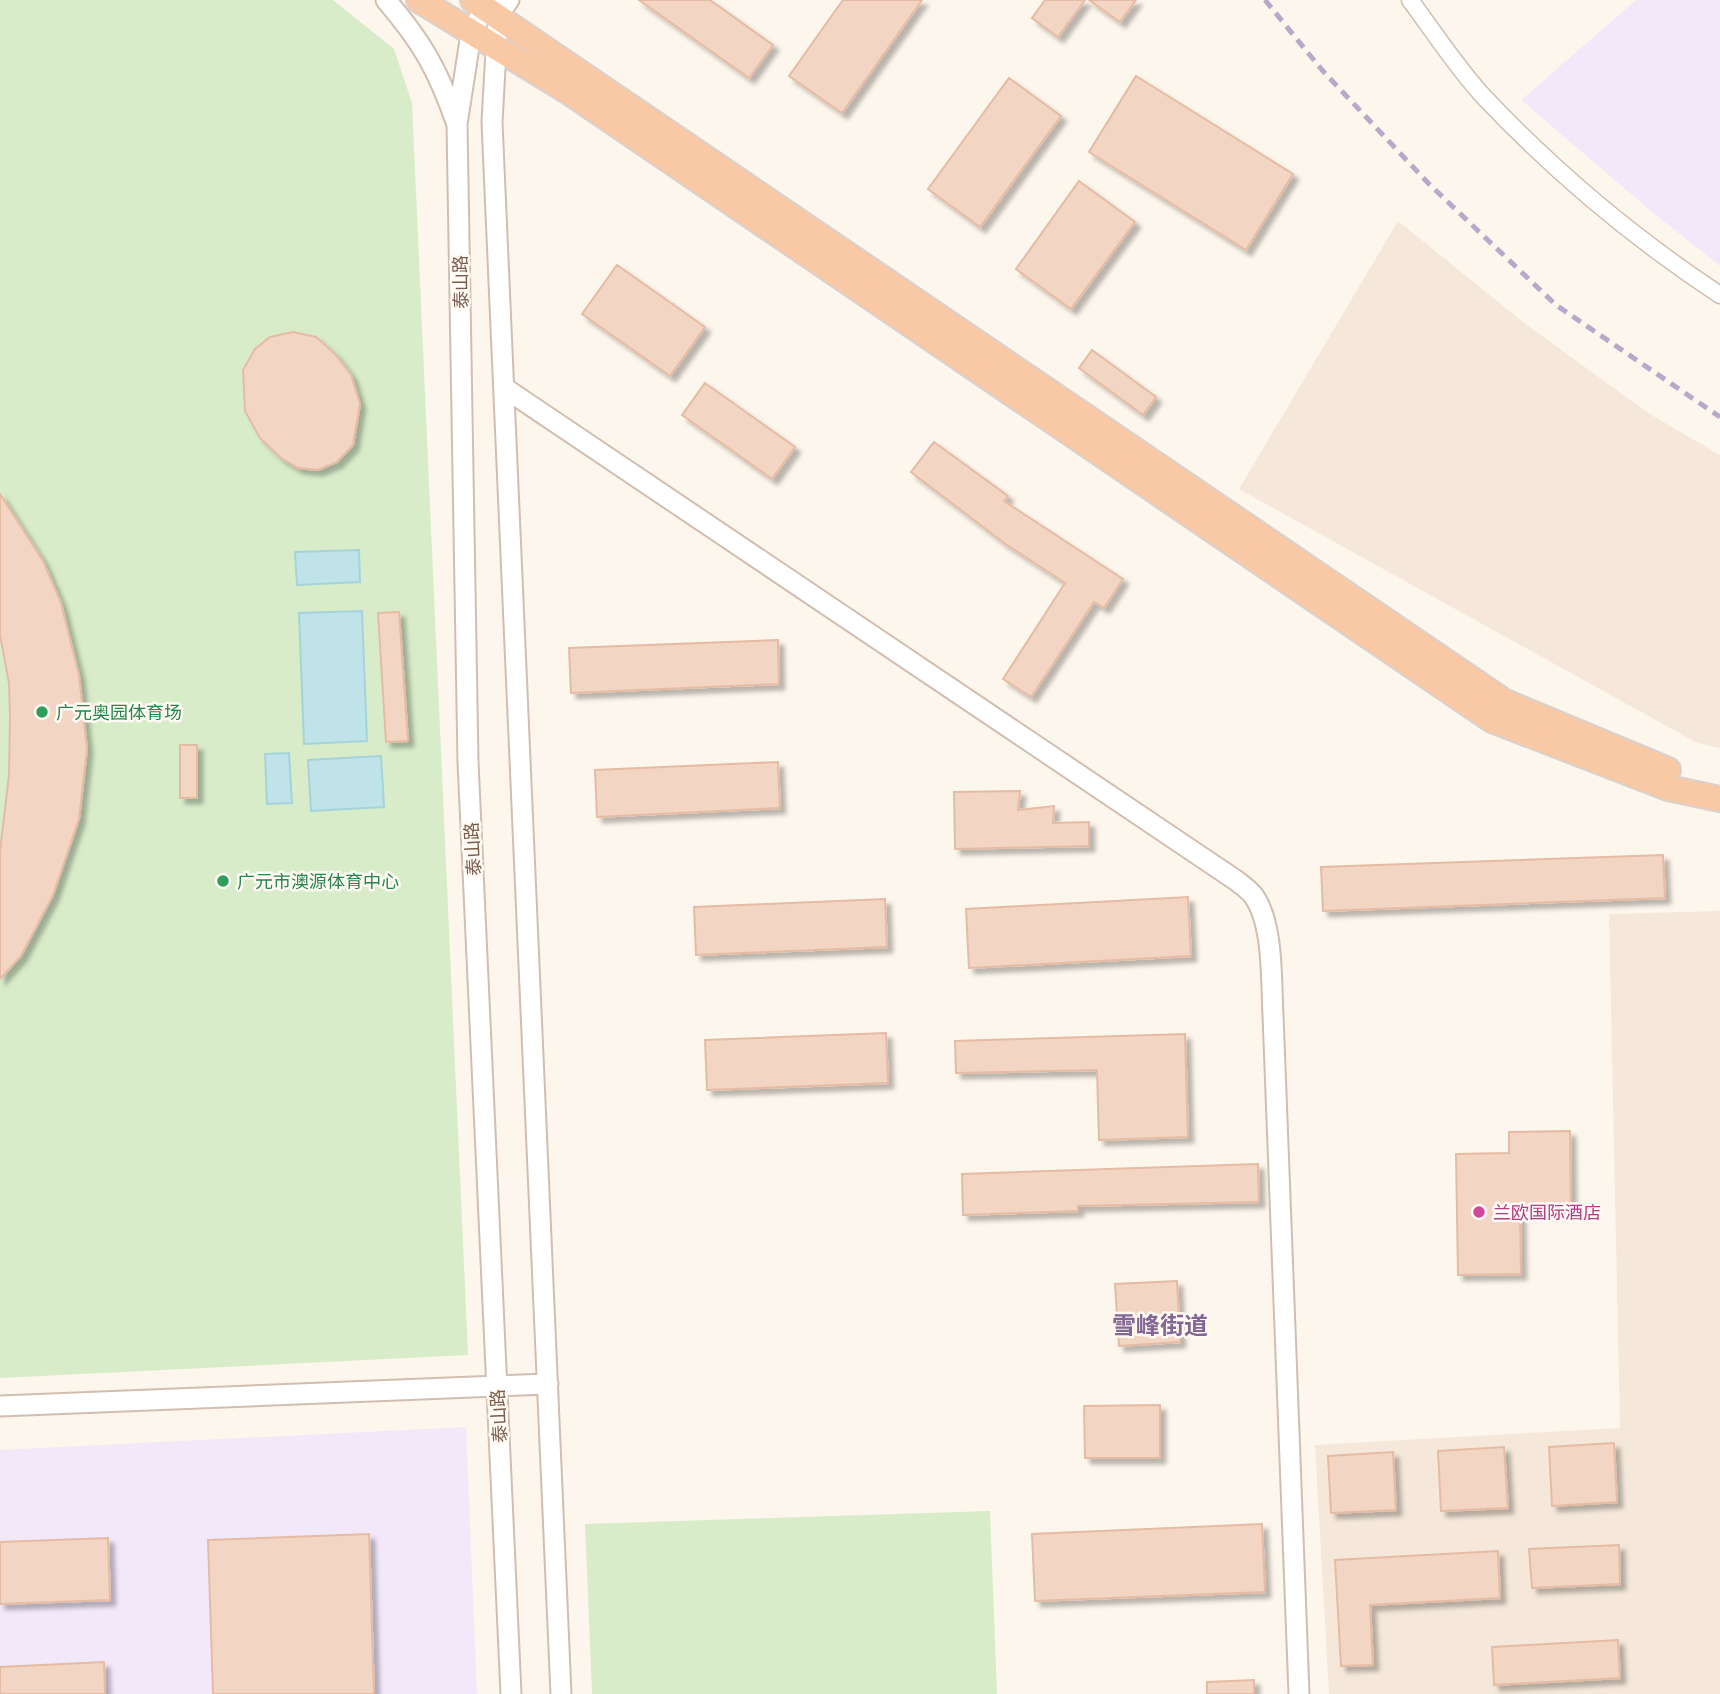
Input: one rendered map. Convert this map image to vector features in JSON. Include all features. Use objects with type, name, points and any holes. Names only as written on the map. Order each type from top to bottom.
[{"type":"highway","points":[[419,0],[566,90],[1492,720],[1668,788],[1720,799]]},
{"type":"highway","points":[[490,5],[1505,702],[1671,771],[1720,782]]},
{"type":"street","points":[[372,0],[392,7],[439,73],[457,124]]},
{"type":"street","points":[[1410,0],[1482,95],[1524,136],[1611,214],[1720,295]]},
{"type":"street","points":[[490,5],[494,48],[492,122],[506,389],[561,1694]]},
{"type":"street","name":"泰山路","points":[[490,5],[471,34],[457,124],[468,762],[511,1694]]},
{"type":"street","points":[[506,389],[1225,873],[1254,896],[1263,917],[1269,943],[1299,1694]]},
{"type":"street","points":[[0,1406],[548,1384]]},
{"type":"shaded area","points":[[1636,0],[1720,0],[1720,266],[1521,100]]},
{"type":"shaded area","points":[[1398,221],[1523,322],[1648,413],[1720,455],[1720,748],[1697,743],[1239,489]]},
{"type":"shaded area","points":[[1720,911],[1720,1694],[1329,1694],[1315,1445],[1620,1428],[1609,914]]},
{"type":"shaded area","points":[[466,1427],[477,1694],[0,1694],[0,1450]]},
{"type":"green space","name":"广元市澳源体育中心","points":[[0,0],[333,0],[394,49],[412,103],[468,1355],[0,1378]]},
{"type":"green space","points":[[990,1511],[997,1694],[592,1694],[585,1524]]},
{"type":"water","points":[[359,550],[360,582],[297,585],[295,552]]},
{"type":"water","points":[[362,611],[367,741],[304,744],[299,613]]},
{"type":"water","points":[[289,753],[292,803],[267,804],[265,754]]},
{"type":"water","points":[[381,756],[384,807],[311,811],[308,760]]},
{"type":"building","points":[[639,0],[710,0],[773,45],[749,78]]},
{"type":"building","points":[[843,0],[922,0],[842,113],[789,76]]},
{"type":"building","points":[[1045,0],[1085,0],[1058,37],[1032,18]]},
{"type":"building","points":[[1089,0],[1136,0],[1120,22]]},
{"type":"building","points":[[1136,76],[1293,174],[1246,250],[1089,152]]},
{"type":"building","points":[[1009,78],[1061,116],[980,227],[928,189]]},
{"type":"building","points":[[1079,181],[1135,222],[1071,309],[1016,269]]},
{"type":"building","points":[[617,265],[705,327],[670,376],[582,314]]},
{"type":"building","points":[[293,332],[316,337],[335,354],[351,375],[360,404],[353,445],[337,462],[318,470],[298,468],[281,458],[260,438],[245,411],[243,370],[255,349],[270,337]]},
{"type":"building","points":[[1092,350],[1156,397],[1143,415],[1079,368]]},
{"type":"building","points":[[705,383],[795,447],[772,479],[682,415]]},
{"type":"building","points":[[934,442],[1008,496],[1004,501],[1123,579],[1104,608],[1094,602],[1031,697],[1003,679],[1065,583],[1004,543],[911,472]]},
{"type":"building","name":"广元奥园体育场","points":[[0,494],[43,561],[61,603],[79,675],[87,749],[79,819],[53,895],[21,956],[0,979],[0,851],[9,775],[10,717],[9,683],[0,635]]},
{"type":"building","points":[[399,612],[408,741],[386,742],[378,613]]},
{"type":"building","points":[[778,640],[779,684],[571,693],[569,648]]},
{"type":"building","points":[[180,745],[197,745],[197,798],[180,798]]},
{"type":"building","points":[[778,762],[780,808],[597,817],[595,770]]},
{"type":"building","points":[[1020,791],[1018,810],[1054,806],[1053,823],[1089,822],[1089,846],[955,849],[954,792]]},
{"type":"building","points":[[1663,855],[1665,898],[1323,911],[1321,867]]},
{"type":"building","points":[[1188,897],[1191,956],[969,968],[966,909]]},
{"type":"building","points":[[885,899],[887,947],[696,955],[694,907]]},
{"type":"building","points":[[886,1033],[888,1083],[707,1090],[705,1040]]},
{"type":"building","points":[[1185,1034],[1188,1137],[1099,1140],[1097,1070],[956,1073],[955,1041]]},
{"type":"building","points":[[1570,1131],[1571,1212],[1520,1213],[1521,1274],[1458,1275],[1456,1154],[1509,1153],[1509,1132]]},
{"type":"building","points":[[1258,1164],[1259,1202],[1078,1206],[1078,1211],[963,1215],[962,1174]]},
{"type":"building","points":[[1177,1281],[1180,1342],[1119,1346],[1115,1284]]},
{"type":"building","points":[[1160,1405],[1160,1458],[1085,1458],[1084,1406]]},
{"type":"building","points":[[1614,1443],[1617,1502],[1552,1506],[1549,1447]]},
{"type":"building","points":[[1504,1447],[1508,1508],[1441,1511],[1438,1451]]},
{"type":"building","points":[[1393,1452],[1396,1510],[1331,1513],[1328,1456]]},
{"type":"building","points":[[1262,1524],[1265,1592],[1035,1601],[1032,1534]]},
{"type":"building","points":[[369,1534],[374,1694],[213,1694],[208,1540]]},
{"type":"building","points":[[108,1538],[110,1600],[0,1604],[0,1542]]},
{"type":"building","points":[[1619,1545],[1620,1584],[1532,1588],[1529,1549]]},
{"type":"building","points":[[1498,1551],[1500,1598],[1370,1605],[1373,1665],[1341,1666],[1335,1560]]},
{"type":"building","points":[[1618,1640],[1620,1678],[1494,1685],[1492,1647]]},
{"type":"building","points":[[104,1662],[105,1694],[0,1694],[0,1667]]},
{"type":"building","points":[[1254,1680],[1254,1694],[1207,1694],[1207,1682]]},
{"type":"railway","points":[[1265,0],[1322,70],[1429,184],[1556,305],[1720,417]]},
{"type":"place","name":"广元奥园体育场","points":[[42,712]]},
{"type":"place","name":"广元市澳源体育中心","points":[[223,881]]},
{"type":"place","name":"兰欧国际酒店","points":[[1479,1212]]},
{"type":"district","name":"雪峰街道","points":[[1160,1325]]}]
